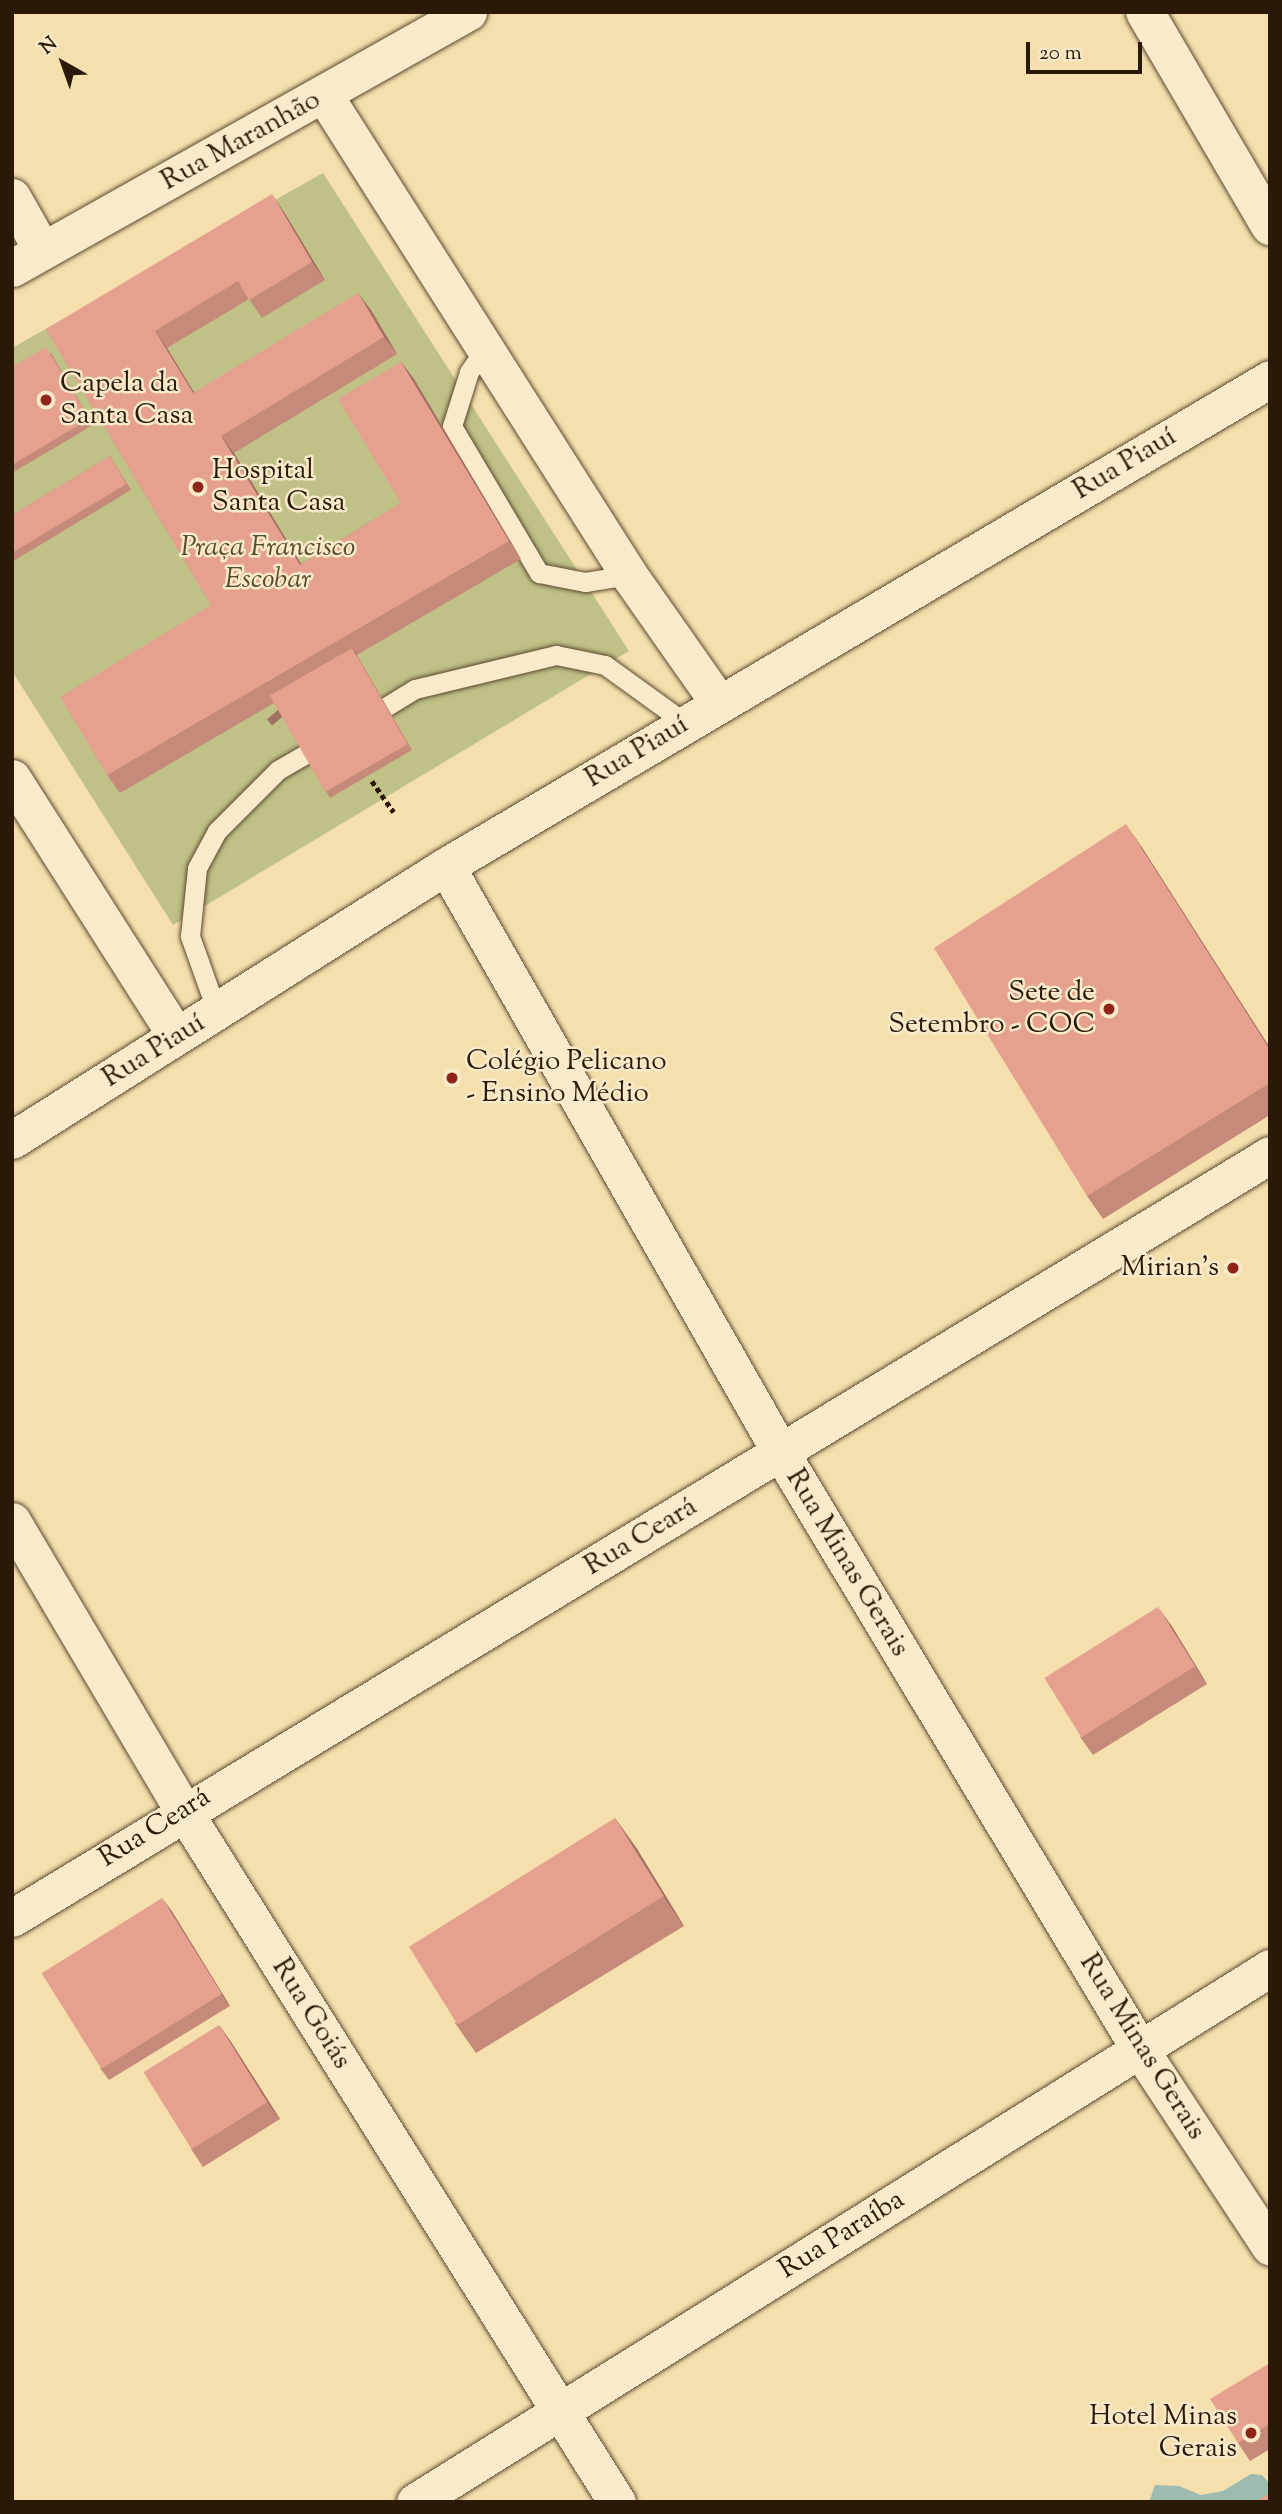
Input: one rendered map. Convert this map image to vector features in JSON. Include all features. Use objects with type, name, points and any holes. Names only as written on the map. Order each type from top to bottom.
[{"type":"street","name":"Rua Maranhão","points":[[27,259],[468,12]]},
{"type":"street","points":[[1145,12],[1270,226]]},
{"type":"street","points":[[324,95],[629,575],[719,703]]},
{"type":"street","points":[[12,197],[27,259]]},
{"type":"street","name":"Rua Piauí","points":[[12,1140],[446,866],[1270,379]]},
{"type":"street","points":[[12,778],[176,1035]]},
{"type":"street","name":"Rua Minas Gerais","points":[[446,866],[781,1453],[1139,2048],[1270,2247]]},
{"type":"street","name":"Rua Ceará","points":[[12,1917],[183,1810],[781,1453],[1270,1155]]},
{"type":"street","name":"Rua Goiás","points":[[12,1521],[183,1810],[617,2502]]},
{"type":"street","name":"Rua Paraíba","points":[[415,2502],[1270,1968]]},
{"type":"lane","points":[[485,349],[469,372],[453,426],[539,573],[585,582],[629,575]]},
{"type":"lane","points":[[217,1013],[190,936],[197,868],[217,831],[278,770],[415,689],[556,656],[605,665],[685,723]]},
{"type":"path","points":[[372,781],[394,812]]},
{"type":"green space","name":"Praça Francisco Escobar","points":[[323,173],[629,651],[173,925],[12,671],[12,348]]},
{"type":"water","points":[[1251,2474],[1262,2475],[1270,2484],[1266,2502],[1149,2502],[1155,2485],[1179,2486],[1201,2495],[1223,2491]]},
{"type":"building","name":"Hospital Santa Casa","points":[[272,194],[312,262],[249,300],[238,281],[155,331],[193,393],[358,293],[384,337],[221,436],[300,565],[401,503],[338,399],[401,362],[509,541],[107,775],[60,697],[211,605],[46,329]]},
{"type":"building","name":"Capela da Santa Casa","points":[[46,347],[89,419],[12,465],[12,367]]},
{"type":"building","points":[[110,456],[126,484],[12,553],[12,515]]},
{"type":"building","points":[[352,648],[408,744],[325,792],[270,696]]},
{"type":"building","name":"Sete de Setembro - COC","points":[[1126,824],[1270,1050],[1270,1083],[1087,1196],[934,948]]},
{"type":"building","points":[[1158,1607],[1195,1666],[1081,1737],[1044,1678]]},
{"type":"building","points":[[615,1818],[664,1896],[458,2025],[409,1947]]},
{"type":"building","points":[[162,1898],[222,1994],[101,2069],[42,1973]]},
{"type":"building","points":[[219,2025],[267,2102],[192,2149],[144,2072]]},
{"type":"building","points":[[1270,2363],[1270,2424],[1238,2443],[1210,2399]]},
{"type":"building","points":[[1270,2493],[1270,2502],[1255,2502]]},
{"type":"place","name":"Capela da Santa Casa","points":[[46,400]]},
{"type":"place","name":"Hospital Santa Casa","points":[[198,487]]},
{"type":"place","name":"Sete de Setembro - COC","points":[[1109,1009]]},
{"type":"place","name":"Colégio Pelicano - Ensino Médio","points":[[452,1078]]},
{"type":"place","name":"Mirian’s","points":[[1233,1268]]},
{"type":"place","name":"Hotel Minas Gerais","points":[[1251,2433]]}]
